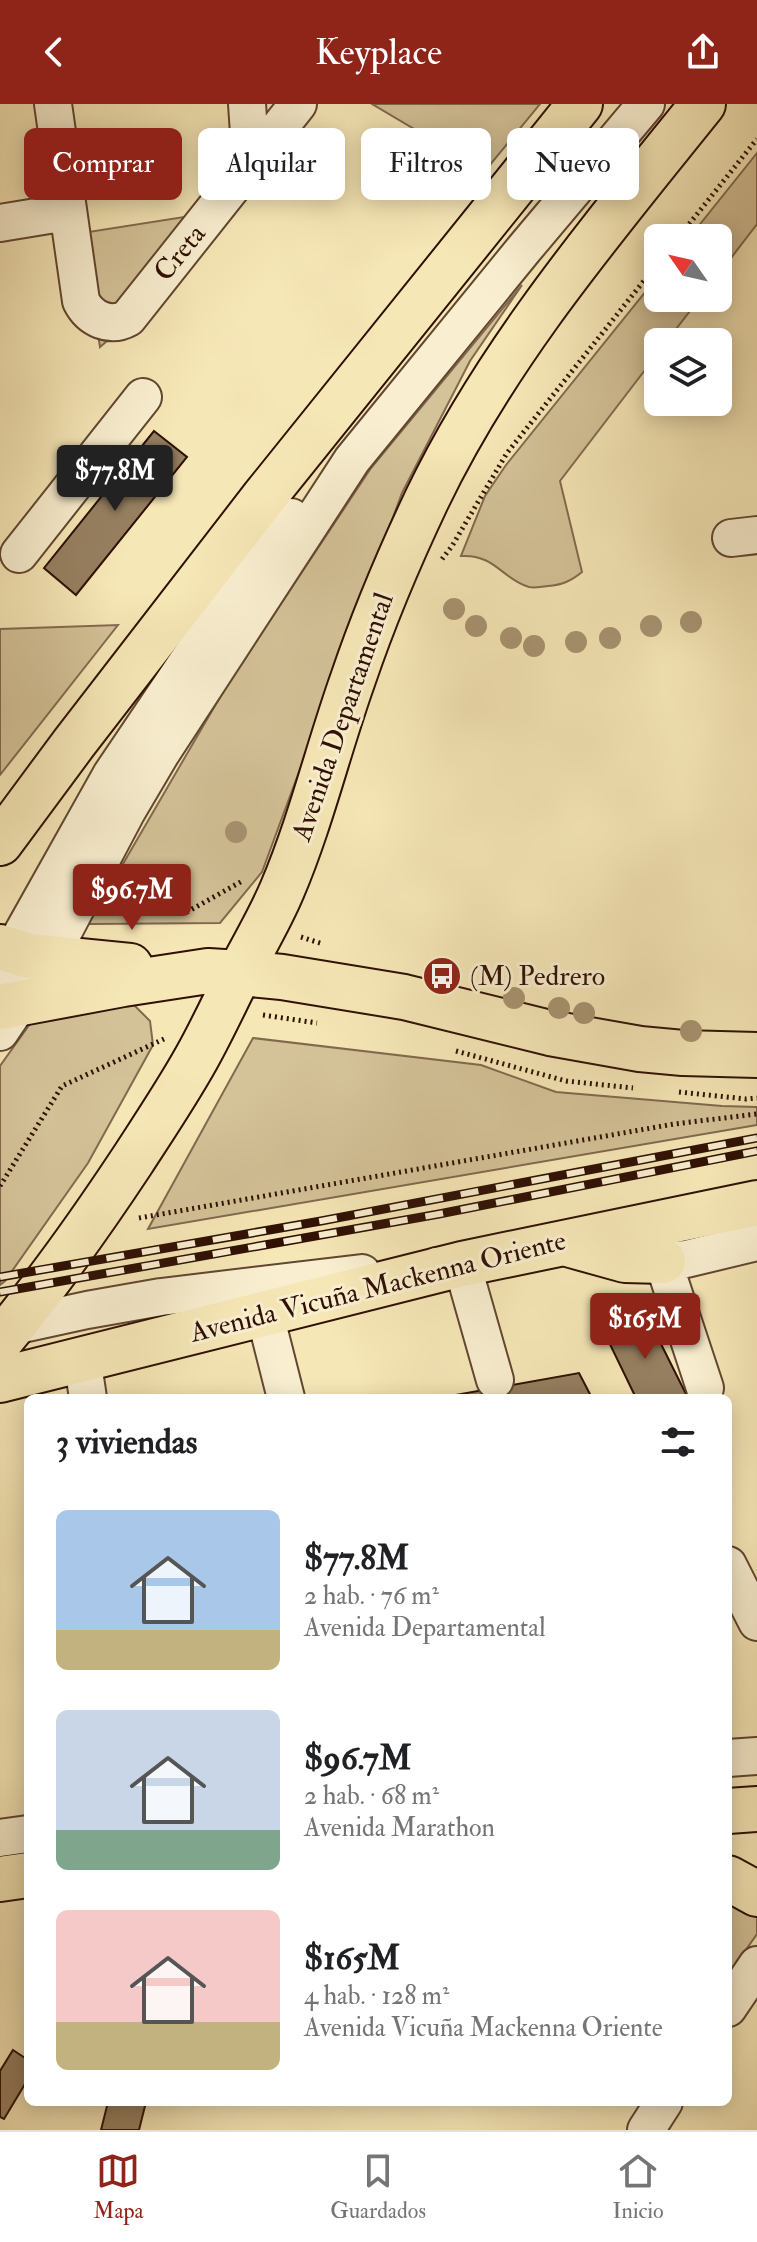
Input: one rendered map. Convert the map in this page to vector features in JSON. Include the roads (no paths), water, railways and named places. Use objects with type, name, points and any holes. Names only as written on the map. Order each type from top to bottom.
[{"type":"main road","points":[[0,843],[109,696],[264,497],[580,104]]},
{"type":"main road","name":"Avenida Departamental","points":[[4,1332],[90,1224],[166,1108],[198,1055],[224,972],[282,891],[352,680],[398,563],[464,429],[503,364],[555,290],[703,104]]},
{"type":"main road","points":[[12,982],[108,986],[224,972],[282,977],[404,997],[604,1044],[683,1053],[757,1055]]},
{"type":"main road","name":"Avenida Vicuña Mackenna Oriente","points":[[0,1380],[85,1378],[265,1315],[462,1264],[757,1203]]},
{"type":"main road","points":[[563,1242],[625,1260],[663,1261]]},
{"type":"main road","points":[[732,1811],[757,1809]]},
{"type":"main road","points":[[6,1845],[24,1870]]},
{"type":"main road","points":[[732,1880],[757,1894]]},
{"type":"street","points":[[0,223],[67,212],[53,104]]},
{"type":"street","points":[[247,104],[249,128]]},
{"type":"street","name":"Creta","points":[[279,128],[298,104]]},
{"type":"street","points":[[12,982],[111,775],[231,597],[339,451],[622,104]]},
{"type":"street","points":[[12,982],[127,811],[160,755],[352,460],[476,306],[646,104]]},
{"type":"street","name":"Creta","points":[[67,212],[81,301],[88,312],[113,323],[128,318],[222,200]]},
{"type":"street","points":[[19,554],[143,397]]},
{"type":"street","points":[[705,1388],[663,1261],[686,1259],[757,1242]]},
{"type":"street","points":[[4,1332],[87,1310],[217,1290],[462,1264],[495,1380]]},
{"type":"street","points":[[265,1315],[285,1394]]},
{"type":"street","points":[[732,1573],[757,1622]]},
{"type":"street","points":[[732,1758],[757,1756]]},
{"type":"street","points":[[732,2002],[757,1965]]},
{"type":"street","points":[[646,2130],[661,2106]]},
{"type":"railway","points":[[0,1277],[321,1221],[757,1138]]},
{"type":"railway","points":[[0,1292],[439,1214],[757,1151]]},
{"type":"place","name":"(M) Pedrero","points":[[442,976]]}]
